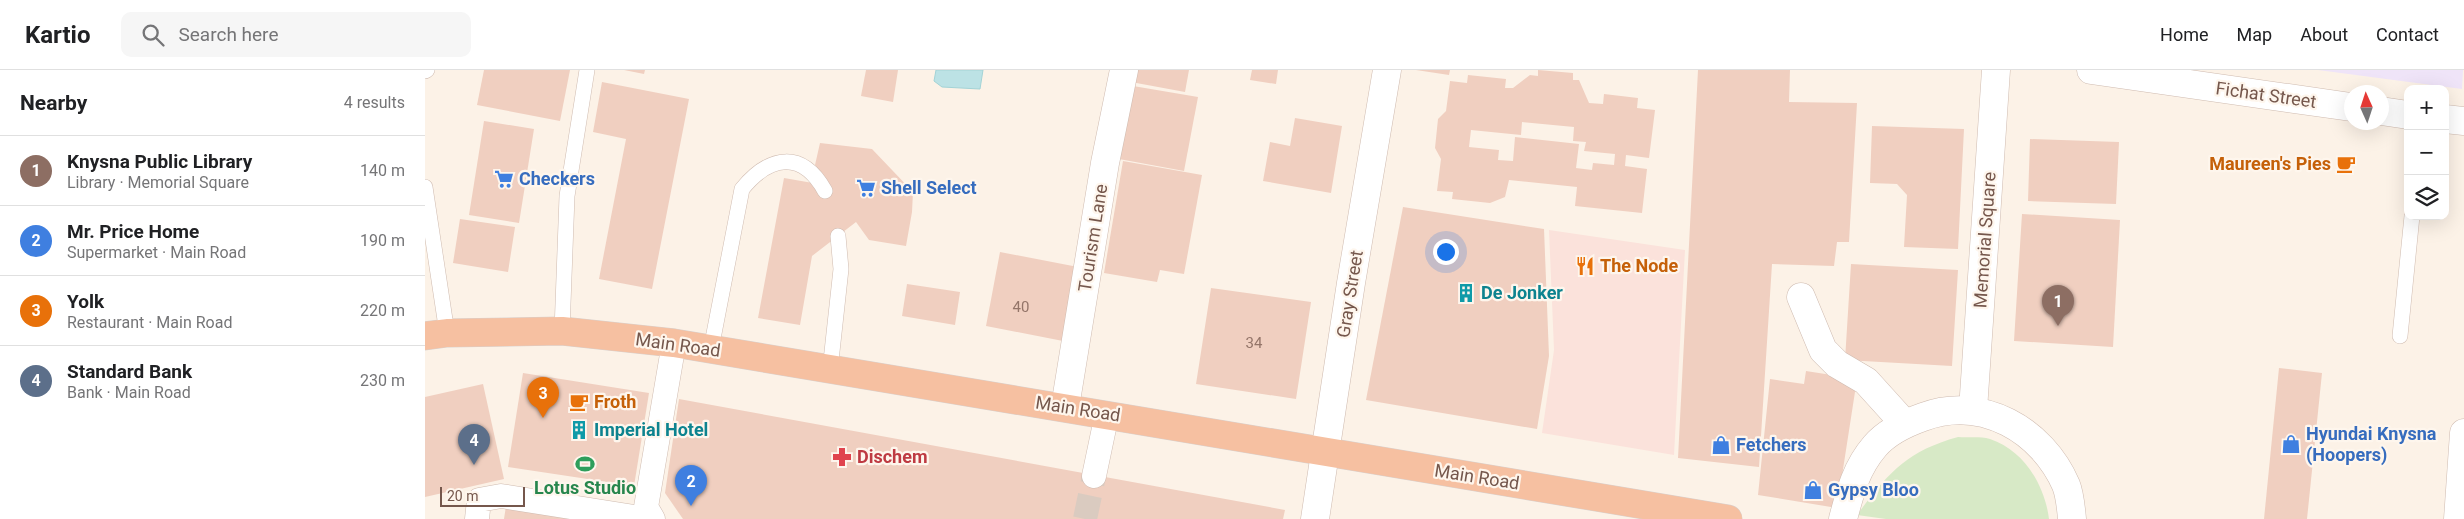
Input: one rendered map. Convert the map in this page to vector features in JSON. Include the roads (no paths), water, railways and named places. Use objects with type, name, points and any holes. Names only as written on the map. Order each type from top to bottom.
[{"type":"highway","name":"Main Road","points":[[436,335],[562,331],[674,343],[1727,519]]},
{"type":"street","name":"Tourism Lane","points":[[1065,407],[1105,163],[1124,70]]},
{"type":"street","name":"Gray Street","points":[[1315,519],[1351,283],[1387,70]]},
{"type":"street","name":"Memorial Square","points":[[1973,410],[1997,70]]},
{"type":"street","name":"Fichat Street","points":[[2091,70],[2344,106]]},
{"type":"street","points":[[2389,112],[2404,114]]},
{"type":"street","points":[[2449,119],[2464,121]]},
{"type":"street","points":[[1801,297],[1823,350],[1829,357],[1867,381],[1904,424]]},
{"type":"street","points":[[653,519],[646,507],[674,343]]},
{"type":"street","points":[[1843,519],[1855,475],[1875,445],[1904,424],[1937,411],[1973,410],[2004,419],[2031,435],[2052,459],[2067,487],[2072,519]]},
{"type":"street","points":[[1094,476],[1107,414]]},
{"type":"street","points":[[2458,519],[2464,433]]},
{"type":"street","points":[[477,519],[479,500],[501,496],[647,519]]},
{"type":"lane","points":[[562,331],[567,196],[587,70]]},
{"type":"lane","points":[[711,349],[742,188],[753,176],[766,167],[785,162],[803,165],[820,182],[825,191]]},
{"type":"lane","points":[[425,187],[436,335]]},
{"type":"lane","points":[[2400,336],[2412,220]]},
{"type":"lane","points":[[830,370],[841,270],[838,236]]},
{"type":"water","points":[[936,70],[983,70],[980,89],[942,87],[934,81]]},
{"type":"tunnel","points":[[1085,519],[1094,476]]},
{"type":"place","name":"Maureen's Pies","points":[[2346,164]]},
{"type":"place","name":"Checkers","points":[[504,179]]},
{"type":"place","name":"Shell Select","points":[[866,188]]},
{"type":"place","name":"The Node","points":[[1585,266]]},
{"type":"place","name":"De Jonker","points":[[1466,293]]},
{"type":"place","name":"Knysna Public Library","points":[[2058,326]]},
{"type":"place","name":"Froth","points":[[579,402]]},
{"type":"place","name":"Yolk","points":[[543,418]]},
{"type":"place","name":"Imperial Hotel","points":[[579,430]]},
{"type":"place","name":"Hyundai Knysna (Hoopers)","points":[[2291,444]]},
{"type":"place","name":"Fetchers","points":[[1721,445]]},
{"type":"place","name":"Dischem","points":[[842,457]]},
{"type":"place","name":"Lotus Studio","points":[[585,464]]},
{"type":"place","name":"Standard Bank","points":[[474,465]]},
{"type":"place","name":"Gypsy Bloo","points":[[1813,490]]},
{"type":"place","name":"Mr. Price Home","points":[[691,506]]}]
